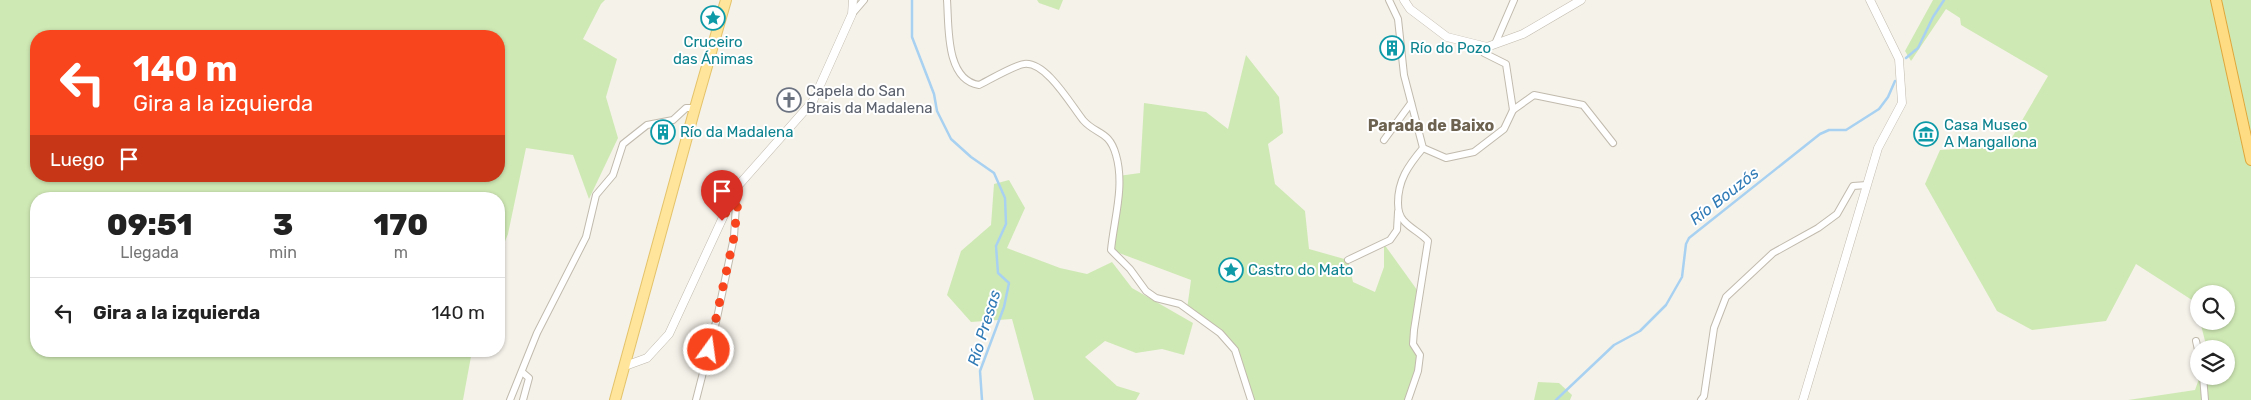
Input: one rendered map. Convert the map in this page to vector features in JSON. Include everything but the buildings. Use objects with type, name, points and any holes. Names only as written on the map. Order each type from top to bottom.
[{"type":"highway","points":[[2216,0],[2251,160]]},
{"type":"main road","points":[[616,400],[726,0]]},
{"type":"street","points":[[852,14],[853,0]]},
{"type":"street","points":[[626,366],[647,358],[669,334],[737,187],[813,101],[852,14],[864,0]]},
{"type":"street","points":[[947,0],[950,51],[957,68],[966,80],[972,84],[979,85],[1024,64],[1037,66],[1062,91],[1085,122],[1108,137],[1117,156],[1119,180],[1116,223],[1111,250],[1130,269],[1146,291],[1156,298],[1180,304],[1220,333],[1235,350],[1251,400]]},
{"type":"street","points":[[1389,0],[1398,18],[1404,75],[1423,148]]},
{"type":"street","points":[[1404,0],[1410,9],[1447,37],[1487,47],[1523,34],[1581,0]]},
{"type":"street","points":[[1495,44],[1514,0]]},
{"type":"street","points":[[1803,400],[1878,148],[1902,104],[1899,59],[1870,0]]},
{"type":"street","points":[[1480,45],[1484,53],[1506,64],[1513,110]]},
{"type":"street","points":[[1423,148],[1446,158],[1474,152],[1504,129],[1513,110],[1534,95],[1583,105],[1613,143]]},
{"type":"street","points":[[1384,140],[1411,102]]},
{"type":"street","points":[[510,400],[537,333],[586,236],[596,195],[613,175],[623,144],[647,125],[673,120],[686,108],[695,108]]},
{"type":"street","points":[[1348,260],[1390,240],[1397,230],[1398,190],[1402,175],[1423,148]]},
{"type":"street","points":[[1701,400],[1704,396],[1714,328],[1726,297],[1773,253],[1818,228],[1837,214],[1853,186],[1867,185]]},
{"type":"street","points":[[696,400],[717,318],[734,237],[738,201],[737,187]]},
{"type":"street","points":[[1398,211],[1404,221],[1421,233],[1428,241],[1414,330],[1413,344],[1420,355],[1418,371],[1408,400]]},
{"type":"street","points":[[522,372],[529,378],[523,400]]},
{"type":"street","points":[[2203,385],[2204,400]]},
{"type":"green space","points":[[0,0],[605,0],[601,4],[583,39],[617,59],[606,97],[618,138],[589,199],[573,155],[526,148],[505,241],[505,192],[30,192],[30,357],[471,357],[463,400],[0,400]]},
{"type":"green space","points":[[1037,0],[1063,0],[1059,10],[1039,3]]},
{"type":"green space","points":[[1933,0],[2251,0],[2251,400],[2128,400],[2195,390],[2197,385],[2235,385],[2235,340],[2205,340],[2202,330],[2235,330],[2235,285],[2190,285],[2190,299],[2136,264],[2106,321],[2032,330],[1997,311],[1925,184],[1940,150],[2007,146],[2048,76],[1961,25],[1960,18],[1946,9],[1911,61],[1905,51]]},
{"type":"green space","points":[[1246,55],[1279,97],[1283,133],[1268,144],[1275,184],[1305,211],[1309,249],[1348,260],[1353,282],[1375,292],[1384,267],[1384,244],[1420,294],[1413,344],[1420,355],[1408,400],[1251,400],[1235,350],[1187,309],[1191,280],[1111,250],[1118,176],[1140,173],[1144,103],[1206,112],[1228,129]]},
{"type":"green space","points":[[1009,180],[1025,208],[1007,248],[1060,268],[1087,274],[1112,262],[1132,288],[1193,323],[1184,355],[1162,349],[1136,353],[1105,341],[1085,357],[1117,386],[1140,393],[1136,400],[1034,400],[1012,319],[971,322],[947,295],[961,251],[991,225],[994,184]]},
{"type":"green space","points":[[1538,382],[1559,383],[1572,395],[1570,400],[1534,400]]},
{"type":"waterway","name":"Río Presas","points":[[912,0],[912,37],[934,94],[937,111],[951,139],[971,157],[994,173],[1005,198],[1006,224],[996,246],[998,273],[1009,283],[1004,307],[980,371],[982,400]]},
{"type":"waterway","name":"Río Bouzós","points":[[1906,58],[1918,48],[1933,17],[1944,0]]},
{"type":"waterway","name":"Río Bouzós","points":[[1556,400],[1614,345],[1640,331],[1666,305],[1682,277],[1686,244],[1689,238],[1820,134],[1829,130],[1846,130],[1879,109],[1888,97],[1895,81]]},
{"type":"place","name":"Cruceiro das Ánimas","points":[[713,18]]},
{"type":"place","name":"Río do Pozo","points":[[1392,48]]},
{"type":"place","name":"Capela do San Brais da Madalena","points":[[789,100]]},
{"type":"place","name":"Río da Madalena","points":[[663,132]]},
{"type":"place","name":"Casa Museo A Mangallona","points":[[1926,134]]},
{"type":"place","name":"Castro do Mato","points":[[1231,270]]},
{"type":"district","name":"Parada de Baixo","points":[[1431,125]]},
{"type":"route","points":[[709,350],[734,237],[738,201],[737,187],[722,221]]}]
